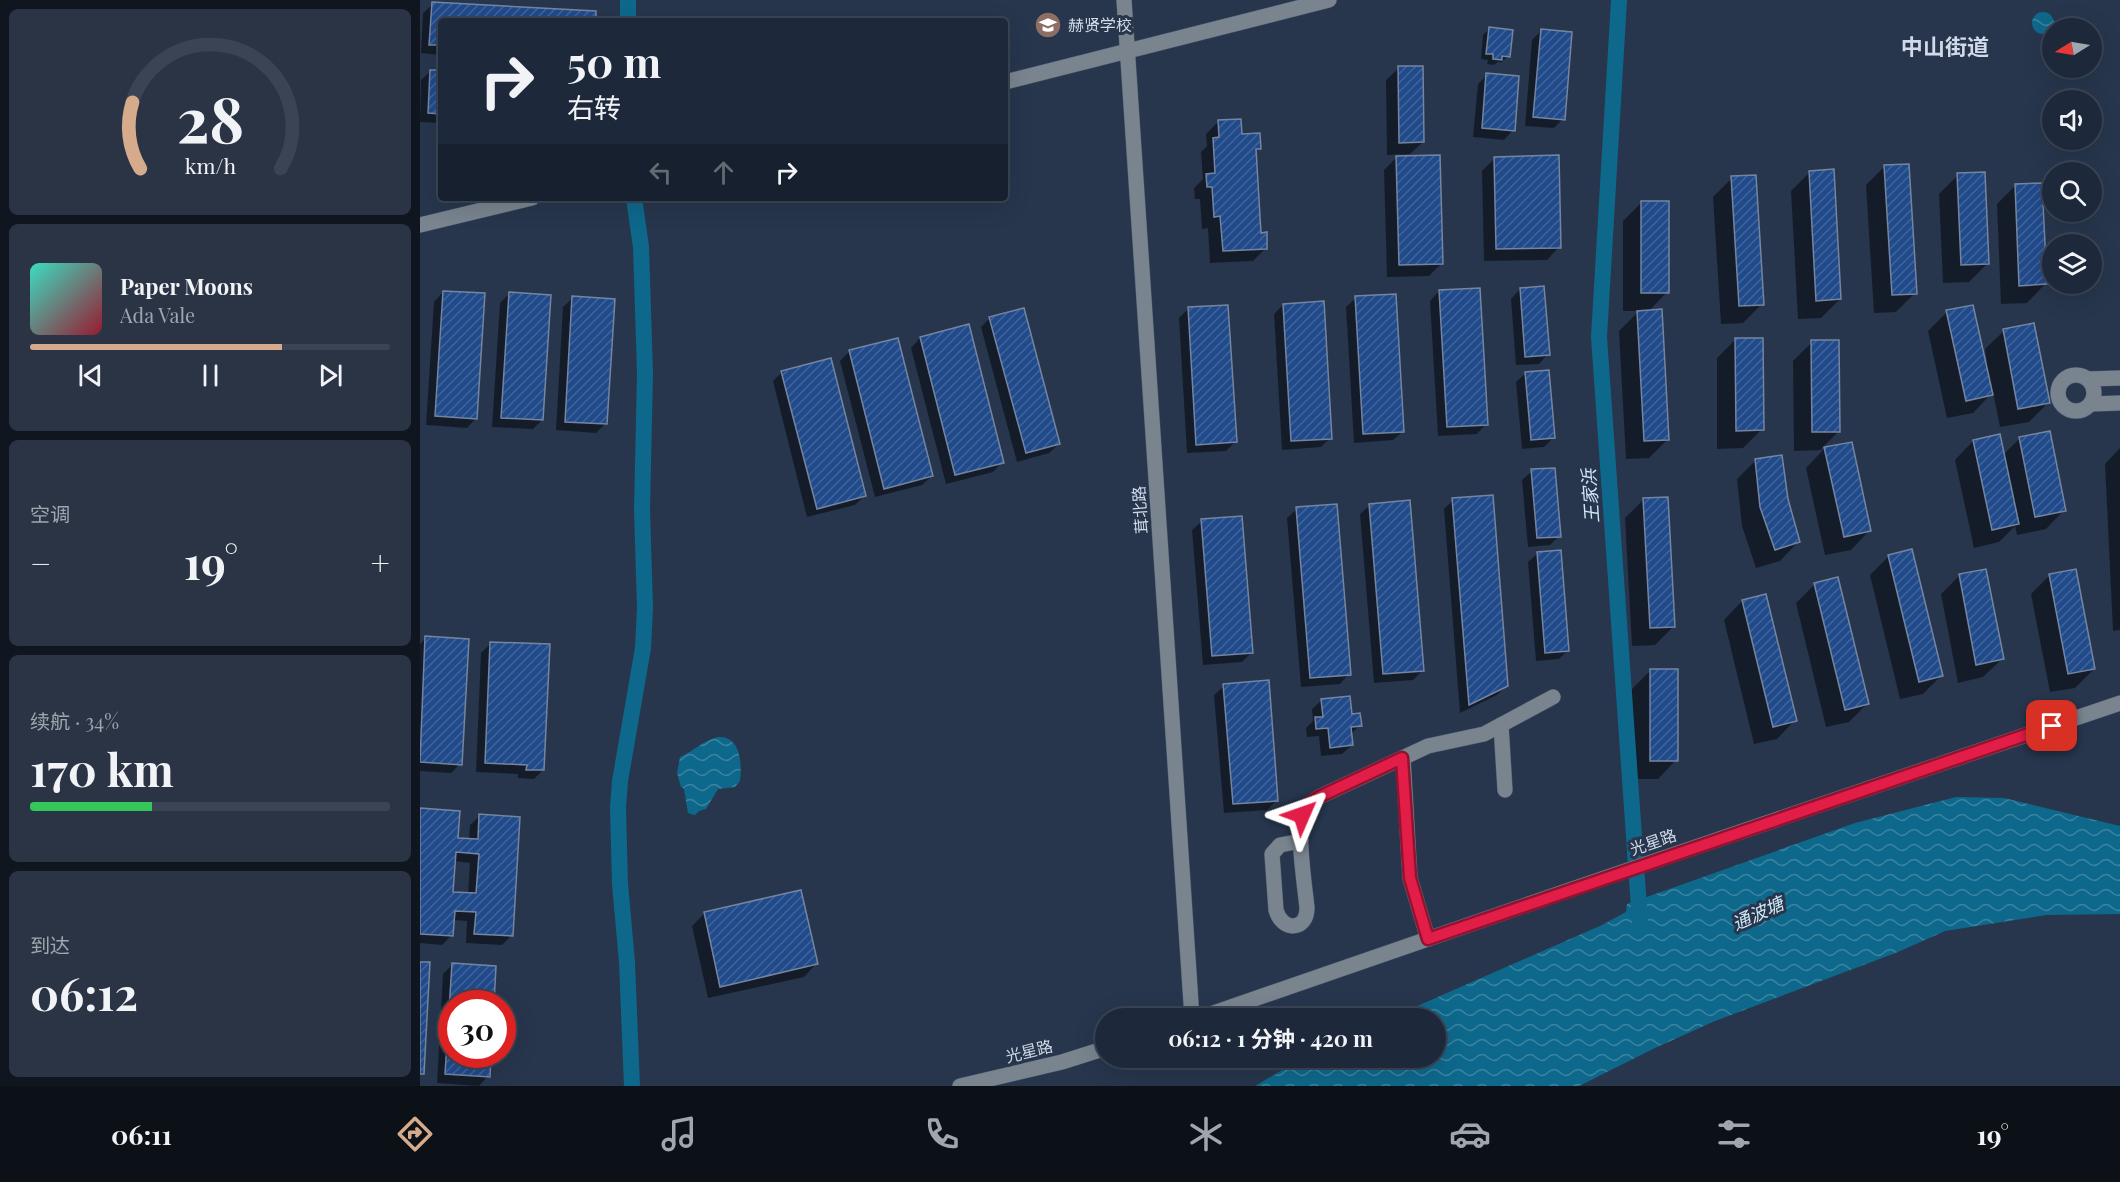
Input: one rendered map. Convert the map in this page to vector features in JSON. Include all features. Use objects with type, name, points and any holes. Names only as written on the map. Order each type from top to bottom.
[{"type":"street","name":"茸北路","points":[[1124,0],[1191,1008]]},
{"type":"street","points":[[1008,81],[1329,0]]},
{"type":"street","points":[[420,225],[520,201]]},
{"type":"street","points":[[2088,380],[2094,388],[2094,399],[2091,404],[2081,411],[2074,412],[2063,407],[2057,395],[2060,383],[2070,375],[2077,375],[2088,380],[2120,378]]},
{"type":"street","points":[[2091,404],[2120,403]]},
{"type":"street","points":[[1301,841],[1280,845],[1272,854],[1275,910],[1282,924],[1289,926],[1305,920],[1307,914],[1300,826],[1302,815],[1309,804],[1319,797],[1428,746],[1484,734],[1554,697]]},
{"type":"street","name":"光星路","points":[[1228,1008],[2120,703]]},
{"type":"street","points":[[1501,725],[1505,790]]},
{"type":"street","points":[[1402,758],[1410,878],[1428,939]]},
{"type":"street","name":"光星路","points":[[960,1086],[1062,1062],[1095,1052]]},
{"type":"water","points":[[2043,12],[2052,18],[2042,18],[2042,34],[2035,31],[2032,23],[2035,15]]},
{"type":"water","points":[[718,737],[726,738],[736,746],[741,766],[740,781],[735,787],[718,789],[706,809],[695,815],[688,813],[684,789],[681,787],[677,773],[680,757]]},
{"type":"water","name":"通波塘","points":[[1956,797],[2004,798],[2120,826],[2120,914],[2046,915],[1945,931],[1898,952],[1715,1021],[1579,1086],[1255,1086],[1286,1068],[1446,1068],[1446,1008],[1413,1008],[1602,925],[1626,912],[1627,904],[1855,823]]},
{"type":"building","points":[[432,2],[596,11],[596,18],[438,18],[438,45],[429,45]]},
{"type":"building","points":[[1489,27],[1513,30],[1510,57],[1502,56],[1502,60],[1493,59],[1493,54],[1486,54]]},
{"type":"building","points":[[1541,29],[1572,32],[1565,120],[1533,117]]},
{"type":"building","points":[[1398,66],[1423,66],[1424,142],[1399,143]]},
{"type":"building","points":[[430,70],[438,70],[438,114],[428,113]]},
{"type":"building","points":[[1486,73],[1519,76],[1515,131],[1482,128]]},
{"type":"building","points":[[1241,119],[1242,134],[1260,133],[1261,149],[1256,149],[1261,233],[1267,232],[1267,249],[1223,251],[1220,216],[1214,217],[1212,187],[1207,187],[1206,174],[1215,173],[1213,138],[1219,137],[1218,120]]},
{"type":"building","points":[[1440,155],[1443,264],[1399,265],[1396,156]]},
{"type":"building","points":[[1559,155],[1561,248],[1496,249],[1494,157]]},
{"type":"building","points":[[1909,164],[1917,294],[1892,295],[1884,165]]},
{"type":"building","points":[[1834,169],[1841,299],[1816,301],[1809,171]]},
{"type":"building","points":[[1985,172],[1989,264],[1961,265],[1957,173]]},
{"type":"building","points":[[1756,175],[1764,305],[1739,306],[1731,176]]},
{"type":"building","points":[[2042,183],[2042,222],[2044,222],[2045,234],[2042,234],[2042,284],[2019,286],[2015,184]]},
{"type":"building","points":[[1641,201],[1669,201],[1669,293],[1641,293]]},
{"type":"building","points":[[1544,286],[1550,355],[1525,357],[1520,288]]},
{"type":"building","points":[[1480,288],[1488,425],[1447,427],[1439,290]]},
{"type":"building","points":[[443,291],[485,293],[477,419],[435,416]]},
{"type":"building","points":[[509,292],[551,295],[543,420],[501,418]]},
{"type":"building","points":[[1396,294],[1404,432],[1363,434],[1355,296]]},
{"type":"building","points":[[572,296],[615,299],[607,424],[565,422]]},
{"type":"building","points":[[1324,301],[1332,439],[1291,441],[1283,304]]},
{"type":"building","points":[[1228,305],[1237,442],[1196,445],[1188,307]]},
{"type":"building","points":[[1973,305],[1993,395],[1966,401],[1946,310]]},
{"type":"building","points":[[1024,308],[1060,444],[1026,453],[989,317]]},
{"type":"building","points":[[1662,309],[1669,440],[1644,441],[1637,311]]},
{"type":"building","points":[[2034,323],[2050,403],[2018,409],[2003,329]]},
{"type":"building","points":[[969,324],[1004,463],[955,475],[920,337]]},
{"type":"building","points":[[898,338],[933,476],[884,489],[849,350]]},
{"type":"building","points":[[1735,338],[1763,338],[1764,430],[1736,431]]},
{"type":"building","points":[[1811,340],[1839,340],[1840,432],[1812,432]]},
{"type":"building","points":[[831,358],[866,496],[817,509],[781,371]]},
{"type":"building","points":[[1549,370],[1555,438],[1531,440],[1525,372]]},
{"type":"building","points":[[2050,431],[2066,511],[2035,517],[2019,437]]},
{"type":"building","points":[[2000,434],[2019,524],[1992,530],[1973,440]]},
{"type":"building","points":[[1852,442],[1871,531],[1844,537],[1824,447]]},
{"type":"building","points":[[1782,455],[1788,499],[1800,542],[1775,550],[1760,507],[1755,459]]},
{"type":"building","points":[[1555,468],[1561,537],[1537,538],[1531,469]]},
{"type":"building","points":[[1493,495],[1508,686],[1469,705],[1452,498]]},
{"type":"building","points":[[1668,497],[1675,627],[1650,628],[1643,498]]},
{"type":"building","points":[[1410,500],[1424,671],[1383,674],[1369,504]]},
{"type":"building","points":[[1337,504],[1351,675],[1310,678],[1296,507]]},
{"type":"building","points":[[1242,516],[1253,653],[1212,656],[1201,519]]},
{"type":"building","points":[[1912,549],[1943,676],[1919,682],[1888,555]]},
{"type":"building","points":[[1561,550],[1569,651],[1545,653],[1537,552]]},
{"type":"building","points":[[1986,569],[2004,659],[1976,665],[1959,574]]},
{"type":"building","points":[[2076,569],[2095,669],[2068,674],[2049,574]]},
{"type":"building","points":[[1838,577],[1869,704],[1845,710],[1814,583]]},
{"type":"building","points":[[1766,594],[1797,721],[1773,727],[1742,600]]},
{"type":"building","points":[[425,636],[469,639],[462,765],[420,762]]},
{"type":"building","points":[[490,642],[550,644],[544,770],[526,770],[527,765],[485,763]]},
{"type":"building","points":[[1650,669],[1678,669],[1678,761],[1650,761]]},
{"type":"building","points":[[1269,680],[1278,801],[1233,804],[1223,684]]},
{"type":"building","points":[[1350,696],[1352,714],[1360,713],[1362,726],[1351,727],[1353,745],[1330,748],[1328,728],[1316,729],[1315,717],[1323,717],[1321,699]]},
{"type":"building","points":[[420,808],[460,811],[458,838],[478,839],[479,814],[520,817],[513,936],[474,934],[476,912],[455,911],[453,936],[420,934]],"holes":[[[456,852],[479,854],[476,893],[453,892]]]},
{"type":"building","points":[[801,890],[818,964],[720,987],[704,912]]},
{"type":"building","points":[[420,962],[430,962],[424,1074],[420,1074]]},
{"type":"building","points":[[452,963],[496,966],[495,990],[450,990]]},
{"type":"building","points":[[445,1068],[490,1068],[490,1077],[445,1074]]},
{"type":"waterway","points":[[628,0],[628,18]]},
{"type":"waterway","name":"王家浜","points":[[1619,0],[1599,337],[1640,922]]},
{"type":"waterway","points":[[632,1086],[627,962],[620,884],[618,808],[620,781],[643,648],[645,608],[642,510],[645,373],[641,247],[634,201]]},
{"type":"place","name":"赫贤学校","points":[[1048,25]]},
{"type":"district","name":"中山街道","points":[[1945,47]]},
{"type":"route","points":[[1302,815],[1309,804],[1319,797],[1402,758],[1410,878],[1428,939],[2052,726]]}]
